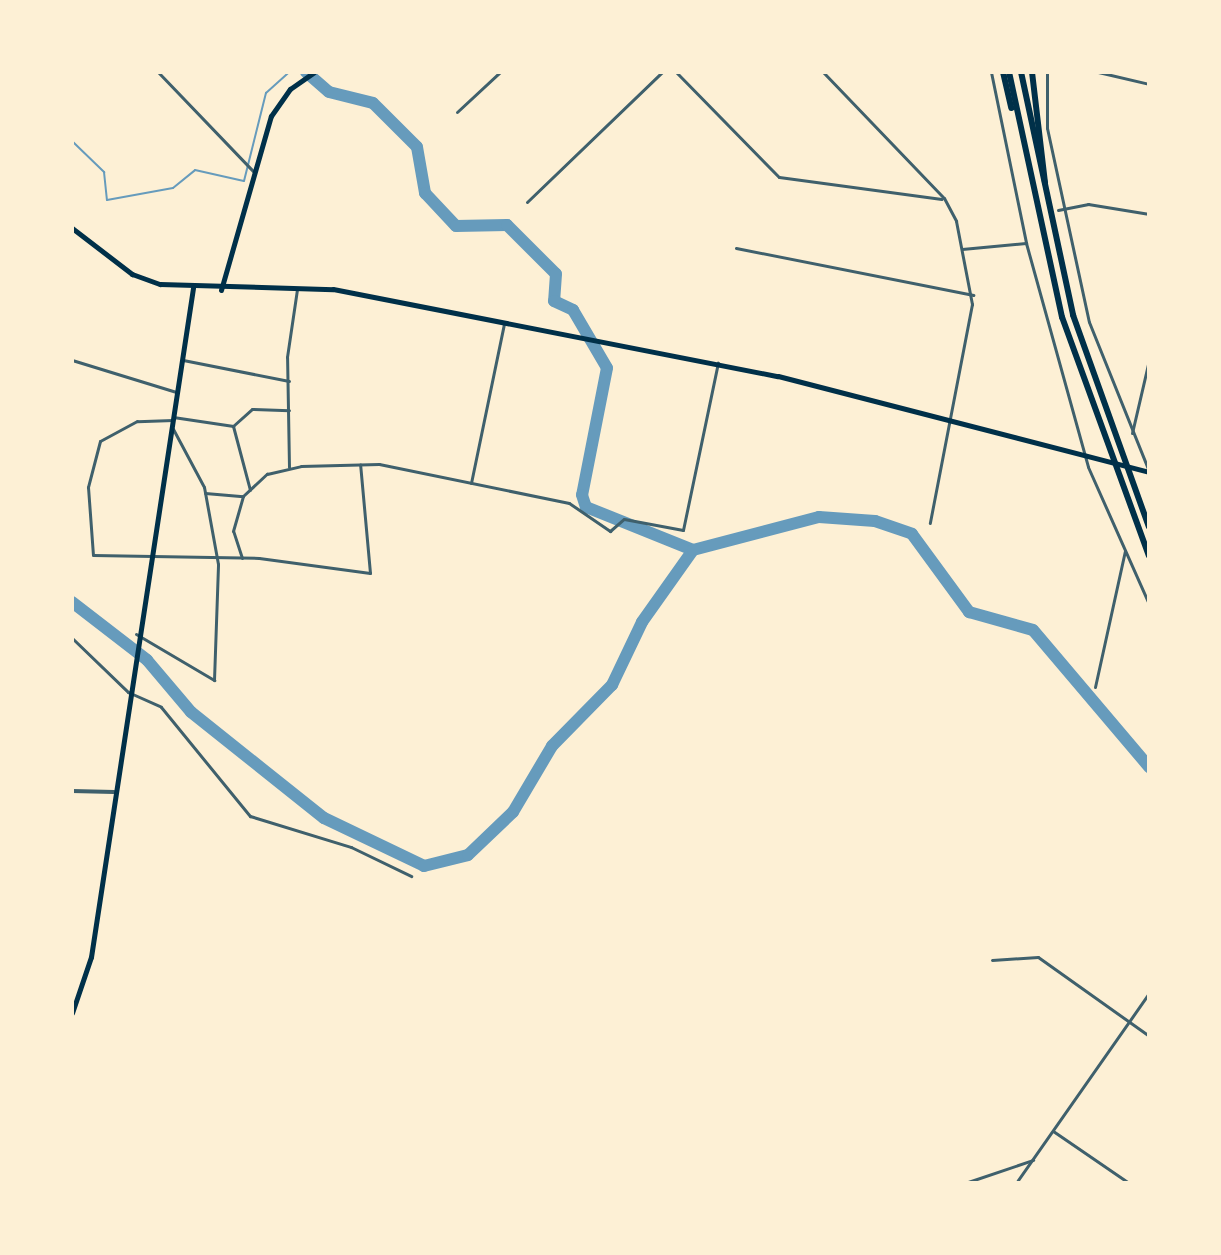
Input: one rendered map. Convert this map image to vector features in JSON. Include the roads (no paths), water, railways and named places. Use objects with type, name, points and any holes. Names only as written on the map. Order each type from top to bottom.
[{"type":"highway","points":[[1006,72],[1048,270],[1105,449],[1149,556]]},
{"type":"highway","points":[[1021,72],[1053,240],[1118,452],[1149,527]]},
{"type":"highway","points":[[1032,72],[1053,240]]},
{"type":"main road","points":[[221,290],[253,171],[283,96],[314,72]]},
{"type":"main road","points":[[72,228],[138,277],[221,290],[333,289],[718,363],[949,418],[1149,471]]},
{"type":"main road","points":[[72,1013],[89,968],[136,636],[193,288]]},
{"type":"street","points":[[158,72],[253,171]]},
{"type":"street","points":[[457,112],[500,72]]},
{"type":"street","points":[[527,202],[662,72]]},
{"type":"street","points":[[676,72],[779,177],[944,198]]},
{"type":"street","points":[[823,72],[944,198],[973,295],[930,523]]},
{"type":"street","points":[[991,72],[1026,243],[1084,453],[1149,604]]},
{"type":"street","points":[[1047,72],[1047,128],[1095,345],[1149,471]]},
{"type":"street","points":[[1098,72],[1149,84]]},
{"type":"street","points":[[1058,210],[1088,204],[1149,214]]},
{"type":"street","points":[[1021,218],[1028,216]]},
{"type":"street","points":[[961,250],[1026,243]]},
{"type":"street","points":[[736,248],[973,295]]},
{"type":"street","points":[[289,467],[289,381],[297,289]]},
{"type":"street","points":[[471,483],[504,323]]},
{"type":"street","points":[[72,360],[176,392]]},
{"type":"street","points":[[183,360],[289,381]]},
{"type":"street","points":[[1132,433],[1149,360]]},
{"type":"street","points":[[242,558],[233,529],[243,496],[289,467],[360,463],[569,503],[594,524],[617,529],[619,522],[685,529],[718,363]]},
{"type":"street","points":[[289,410],[252,409],[233,426],[173,418],[145,419],[104,437],[88,487],[93,555],[217,561],[242,558],[370,573],[360,463]]},
{"type":"street","points":[[233,426],[250,490]]},
{"type":"street","points":[[136,636],[214,680],[217,561],[205,493],[172,427]]},
{"type":"street","points":[[205,493],[243,496]]},
{"type":"street","points":[[1095,687],[1125,551]]},
{"type":"street","points":[[72,638],[129,690],[161,707],[250,816],[351,847],[411,876]]},
{"type":"street","points":[[72,791],[114,792]]},
{"type":"street","points":[[992,960],[1038,957],[1149,1036]]},
{"type":"street","points":[[1016,1183],[1149,993]]},
{"type":"street","points":[[1053,1131],[1129,1183]]},
{"type":"street","points":[[965,1183],[1033,1160]]},
{"type":"waterway","points":[[72,141],[104,172],[107,200],[173,188],[195,170],[244,181],[266,93],[289,72]]},
{"type":"waterway","points":[[306,72],[329,92],[373,103],[417,147],[425,193],[456,226],[507,225],[556,274],[554,301],[573,310],[607,368],[582,495],[586,507],[693,550]]},
{"type":"waterway","points":[[72,602],[147,660],[191,712],[324,818],[424,866],[468,855],[513,812],[552,746],[612,685],[642,622],[693,550],[819,517],[875,521],[912,534],[969,612],[1033,630],[1149,767]]}]
